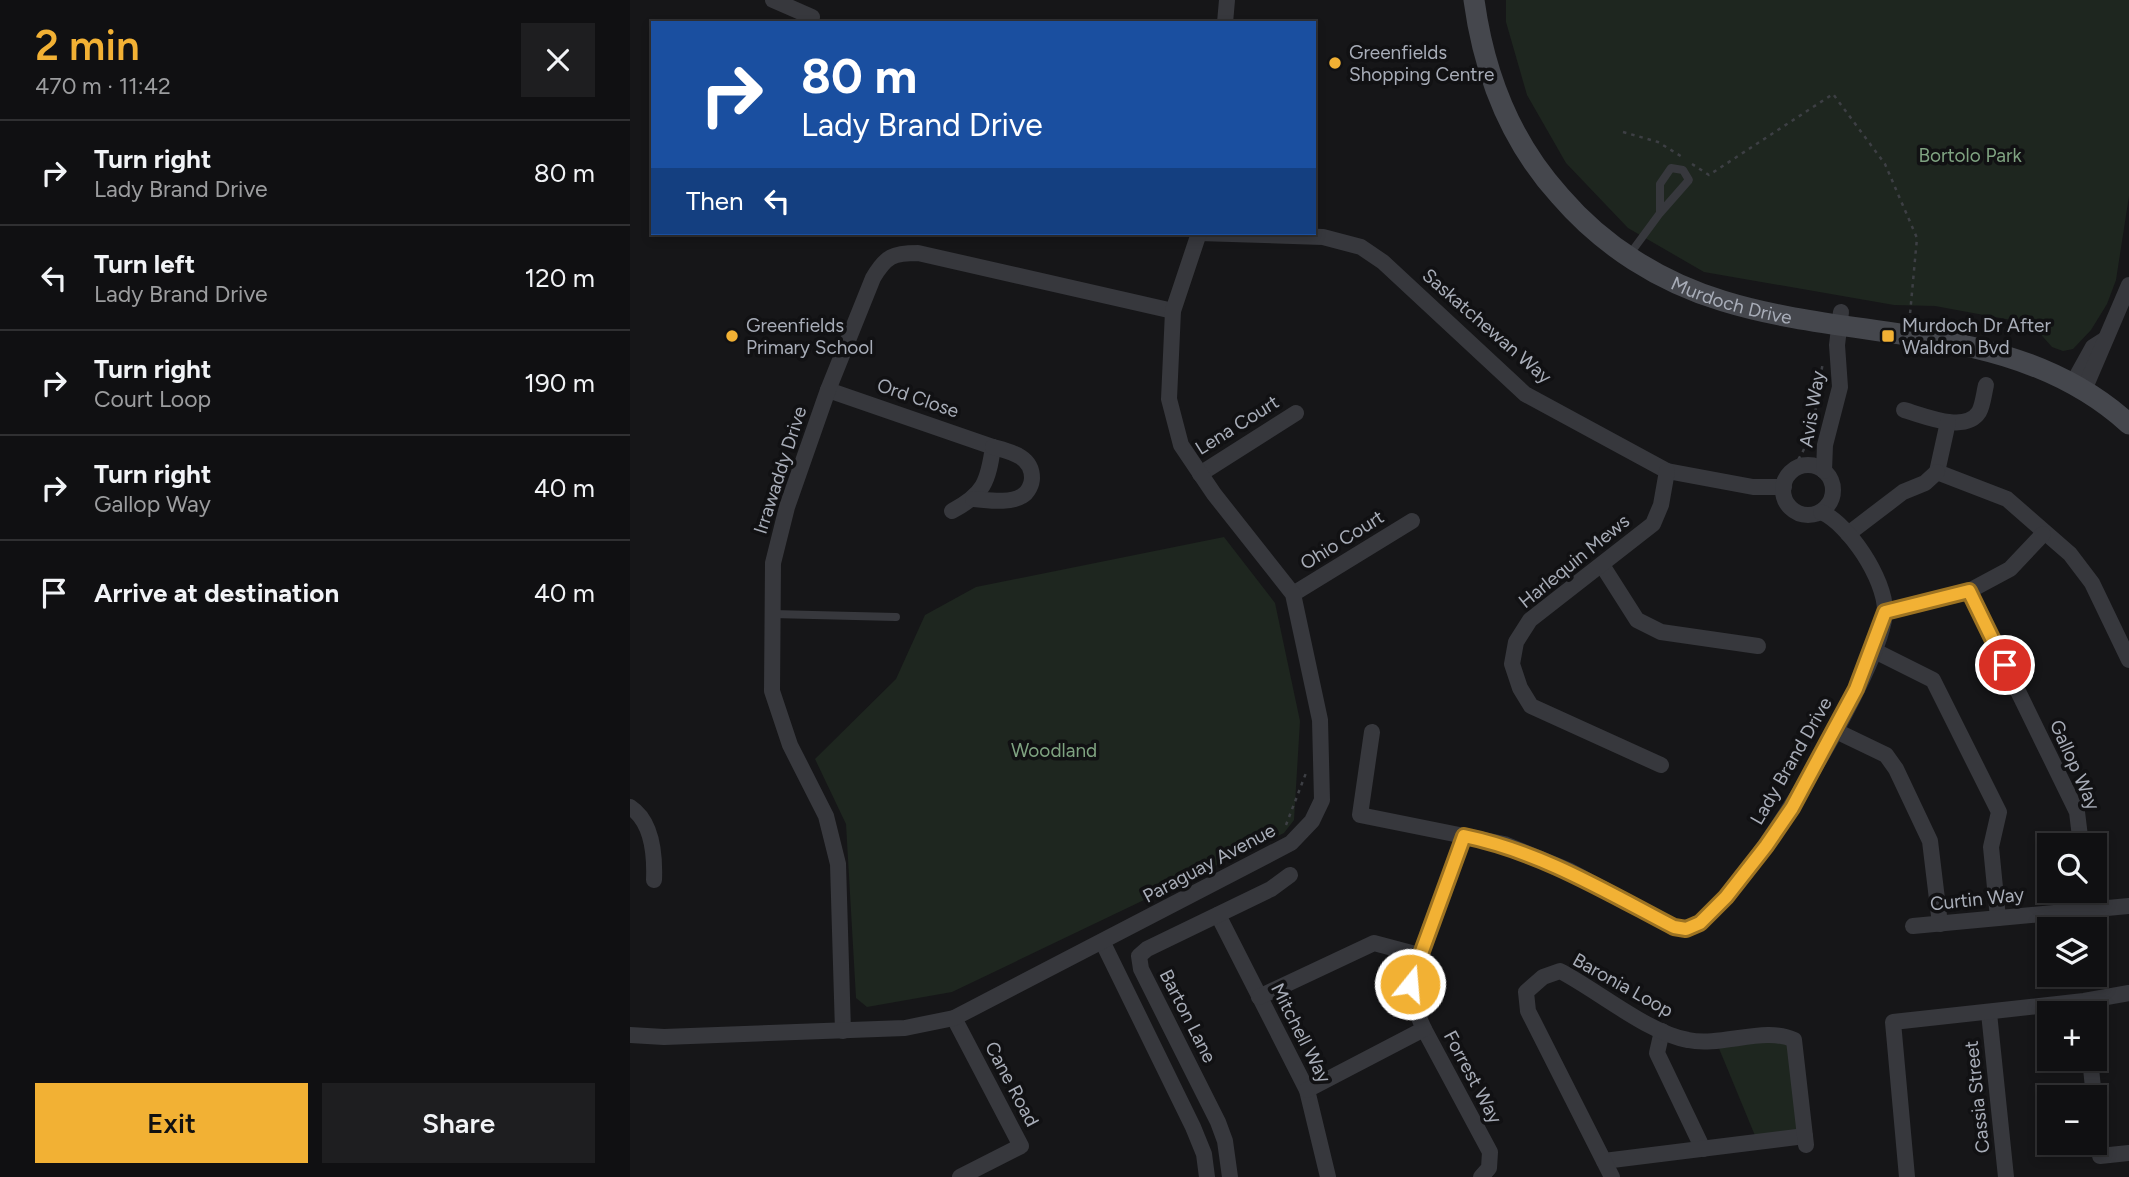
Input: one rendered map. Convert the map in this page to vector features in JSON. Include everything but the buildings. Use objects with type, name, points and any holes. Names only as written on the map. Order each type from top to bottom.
[{"type":"main road","name":"Murdoch Drive","points":[[1474,0],[1479,36],[1507,118],[1538,170],[1591,229],[1643,266],[1702,294],[1741,306],[1979,334],[2034,353],[2129,406]]},
{"type":"main road","name":"Murdoch Drive","points":[[1486,0],[1491,35],[1511,95],[1538,149],[1576,196],[1635,247],[1671,268],[1726,290],[1840,317]]},
{"type":"main road","name":"Murdoch Drive","points":[[2081,381],[2129,424]]},
{"type":"street","points":[[773,0],[812,17]]},
{"type":"street","points":[[1225,21],[1227,0]]},
{"type":"street","name":"Paraguay Avenue","points":[[630,1035],[663,1037],[905,1028],[954,1018],[1103,943],[1291,843],[1312,821],[1322,800],[1320,720],[1293,594],[1200,474],[1181,445],[1169,399],[1173,312],[1198,235]]},
{"type":"street","name":"Saskatchewan Way","points":[[1261,235],[1323,237],[1361,247],[1383,262],[1525,394],[1667,471],[1753,487],[1785,481]]},
{"type":"street","name":"Irrawaddy Drive","points":[[843,1031],[838,864],[826,816],[790,745],[772,691],[773,563],[787,507],[828,390],[873,278],[883,261],[900,253],[918,253],[1173,312]]},
{"type":"street","points":[[2081,381],[2093,347],[2104,340],[2129,285]]},
{"type":"street","name":"Avis Way","points":[[1824,471],[1825,445],[1840,387],[1840,317]]},
{"type":"street","points":[[1904,410],[1948,422],[1969,420],[1978,413],[1986,385]]},
{"type":"street","name":"Ord Close","points":[[828,390],[1023,458],[1032,468],[1032,484],[1024,496],[1010,500],[973,499]]},
{"type":"street","name":"Lena Court","points":[[1200,474],[1296,413]]},
{"type":"street","points":[[1848,534],[1903,492],[1925,483],[1937,472],[1948,422]]},
{"type":"street","points":[[952,511],[973,499],[986,484],[993,447]]},
{"type":"street","points":[[1803,466],[1824,471],[1833,485],[1832,500],[1821,512],[1813,515],[1797,513],[1786,502],[1785,481],[1790,473],[1803,466]]},
{"type":"street","name":"Harlequin Mews","points":[[1661,765],[1531,706],[1520,688],[1512,664],[1516,642],[1530,620],[1653,524],[1661,505],[1667,471]]},
{"type":"street","points":[[1937,472],[2007,499],[2043,534],[2070,554],[2092,583],[2129,660]]},
{"type":"street","points":[[1821,512],[1834,518],[1848,534],[1874,573],[1885,612],[1969,591],[2010,569],[2043,534]]},
{"type":"street","name":"Ohio Court","points":[[1293,594],[1412,521]]},
{"type":"street","points":[[1602,565],[1637,620],[1661,632],[1758,646]]},
{"type":"street","name":"Gallop Way","points":[[1969,591],[2077,812],[2080,833]]},
{"type":"street","name":"Lady Brand Drive","points":[[1372,732],[1360,815],[1504,844],[1570,871],[1674,927],[1686,929],[1700,923],[1726,897],[1792,808],[1873,650],[1885,612]]},
{"type":"street","points":[[1873,650],[1933,680],[1998,812],[1991,847],[1998,918]]},
{"type":"street","points":[[1834,730],[1886,755],[1896,769],[1930,841],[1940,924]]},
{"type":"street","points":[[630,807],[642,818],[655,852],[654,880]]},
{"type":"street","name":"Forrest Way","points":[[1464,836],[1410,984],[1415,1009],[1424,1029],[1490,1152],[1489,1168],[1481,1177]]},
{"type":"street","name":"Barton Lane","points":[[1230,1177],[1225,1141],[1218,1122],[1139,961],[1139,956],[1147,949],[1218,915],[1290,875]]},
{"type":"street","points":[[2087,903],[2088,909]]},
{"type":"street","name":"Curtin Way","points":[[1913,926],[2129,906]]},
{"type":"street","name":"Mitchell Way","points":[[1218,915],[1307,1090],[1328,1177]]},
{"type":"street","points":[[1103,943],[1193,1127],[1204,1154],[1207,1177]]},
{"type":"street","points":[[1259,997],[1363,945],[1385,944],[1419,955]]},
{"type":"street","name":"Baronia Loop","points":[[1604,1161],[1703,1149],[1806,1141],[1794,1040],[1783,1034],[1725,1041],[1689,1041],[1662,1031],[1560,971],[1543,977],[1526,992],[1528,1011],[1612,1177]]},
{"type":"street","points":[[2104,1001],[2129,993]]},
{"type":"street","points":[[1907,1177],[1893,1022],[2037,1010]]},
{"type":"street","name":"Cassia Street","points":[[1989,1013],[2006,1177]]},
{"type":"street","name":"Cane Road","points":[[954,1018],[1021,1146],[960,1177]]},
{"type":"street","points":[[1307,1090],[1424,1029]]},
{"type":"street","points":[[1662,1031],[1657,1053],[1703,1149]]},
{"type":"street","points":[[2100,1155],[2129,1153]]},
{"type":"lane","points":[[1635,247],[1689,180],[1683,170],[1671,168],[1662,178],[1660,213]]},
{"type":"lane","points":[[772,614],[896,617]]},
{"type":"path","points":[[1623,132],[1658,142],[1709,174],[1833,94],[1885,164],[1917,238],[1910,314]]},
{"type":"path","points":[[1785,481],[1809,442],[1823,359]]},
{"type":"path","points":[[1285,828],[1305,782],[1306,769]]},
{"type":"green space","name":"Bortolo Park","points":[[1506,0],[2129,0],[2129,196],[2116,280],[2107,304],[2091,330],[2073,349],[2063,351],[2052,347],[2036,329],[2022,322],[1935,306],[1894,305],[1704,272],[1628,228],[1566,163],[1527,95],[1506,22]]},
{"type":"green space","name":"Woodland","points":[[1224,537],[1275,603],[1300,721],[1294,820],[1284,833],[952,992],[867,1007],[856,998],[846,824],[815,759],[896,679],[925,615],[976,587]]},
{"type":"green space","points":[[1783,1038],[1789,1043],[1800,1132],[1756,1138],[1718,1046]]},
{"type":"place","name":"Greenfields Shopping Centre","points":[[1335,63]]},
{"type":"place","name":"Greenfields Primary School","points":[[732,336]]},
{"type":"place","name":"Murdoch Dr After Waldron Bvd","points":[[1888,336]]},
{"type":"route","points":[[1410,984],[1464,836],[1504,844],[1570,871],[1674,927],[1686,929],[1700,923],[1726,897],[1792,808],[1856,689],[1873,650],[1885,612],[1969,591],[2005,665]]}]
